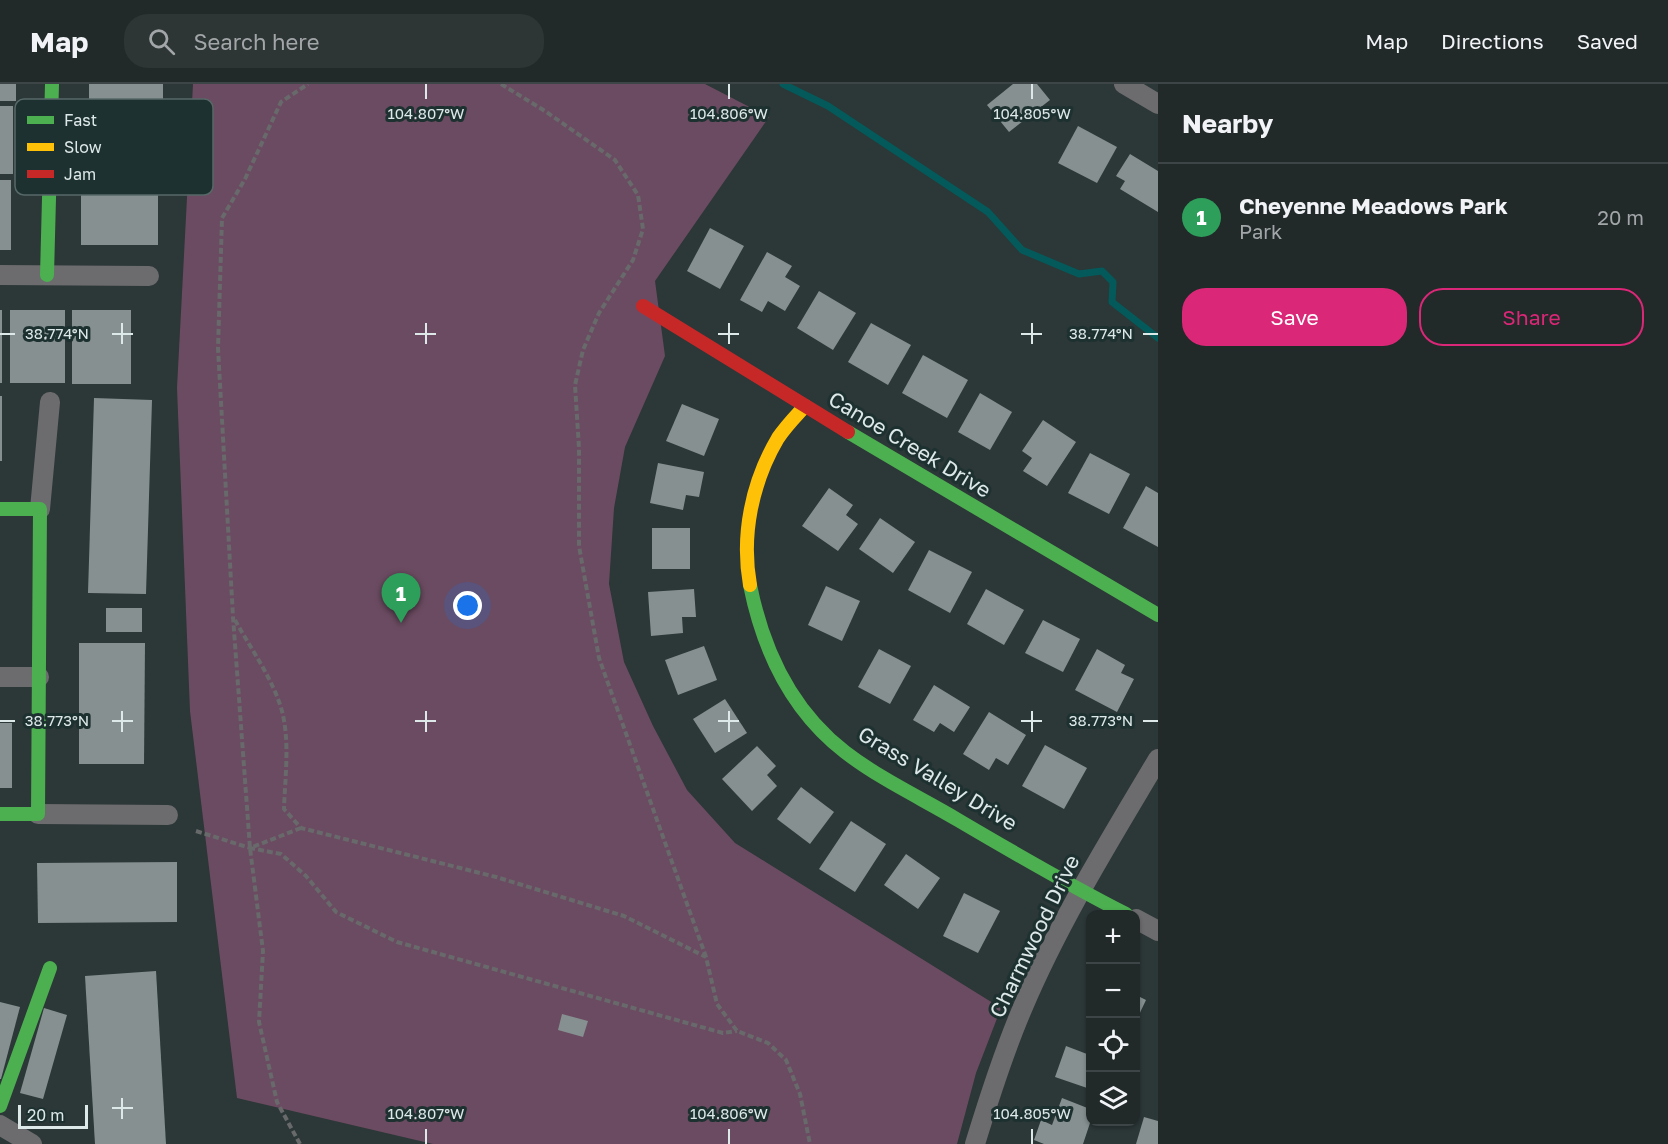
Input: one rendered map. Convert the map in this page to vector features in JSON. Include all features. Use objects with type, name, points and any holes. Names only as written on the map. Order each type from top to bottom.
[{"type":"street","points":[[52,84],[52,99]]},
{"type":"street","points":[[1124,84],[1158,104]]},
{"type":"street","points":[[47,275],[49,195]]},
{"type":"street","points":[[0,275],[149,276]]},
{"type":"street","name":"Canoe Creek Drive","points":[[643,306],[805,406],[1158,615]]},
{"type":"street","points":[[38,814],[40,509],[50,402]]},
{"type":"street","name":"Grass Valley Drive","points":[[805,406],[782,432],[758,482],[748,522],[747,560],[753,603],[766,648],[782,679],[806,713],[834,743],[882,776],[1116,910]]},
{"type":"street","points":[[0,509],[40,509]]},
{"type":"street","points":[[0,677],[39,677]]},
{"type":"street","name":"Charmwood Drive","points":[[975,1144],[994,1082],[1023,1006],[1080,891],[1158,759]]},
{"type":"street","points":[[0,814],[168,815]]},
{"type":"street","points":[[1140,921],[1158,931]]},
{"type":"street","points":[[0,1106],[50,968]]},
{"type":"street","points":[[0,1125],[32,1144]]},
{"type":"path","points":[[300,1144],[277,1102],[259,1022],[263,951],[250,848],[233,617],[218,348],[222,218],[245,179],[281,102],[308,84]]},
{"type":"path","points":[[501,84],[545,111],[615,160],[638,195],[643,229],[633,260],[599,313],[583,350],[575,385],[579,448],[579,546],[599,658],[706,957],[717,1004],[737,1031]]},
{"type":"path","points":[[233,617],[270,684],[282,712],[285,746],[284,809],[301,828],[496,877],[624,916],[706,957]]},
{"type":"path","points":[[250,848],[301,828]]},
{"type":"path","points":[[196,831],[250,848],[281,854],[306,876],[336,912],[397,942],[723,1033],[737,1031],[768,1043],[786,1060],[800,1094],[810,1144]]},
{"type":"shaded area","points":[[193,84],[705,84],[769,117],[655,281],[665,356],[625,447],[614,508],[609,584],[624,662],[653,726],[687,790],[735,843],[1001,1008],[976,1073],[957,1144],[433,1144],[237,1098],[190,711],[177,388],[187,195],[213,195],[213,99],[192,99]]},
{"type":"building","points":[[0,84],[16,84],[15,101],[0,101]]},
{"type":"building","points":[[89,84],[163,84],[163,99],[89,99]]},
{"type":"building","points":[[1013,84],[1037,84],[1050,100],[1009,132],[987,105]]},
{"type":"building","points":[[0,106],[13,106],[13,174],[0,174]]},
{"type":"building","points":[[1078,126],[1117,147],[1097,183],[1058,163]]},
{"type":"building","points":[[1130,154],[1158,171],[1158,212],[1120,189],[1125,181],[1116,176]]},
{"type":"building","points":[[0,180],[11,180],[11,250],[0,250]]},
{"type":"building","points":[[81,195],[158,195],[158,245],[81,245]]},
{"type":"building","points":[[710,228],[744,246],[720,289],[687,271]]},
{"type":"building","points":[[767,252],[792,266],[785,277],[800,286],[785,311],[768,301],[762,312],[740,300]]},
{"type":"building","points":[[819,291],[856,313],[833,350],[797,328]]},
{"type":"building","points":[[0,310],[2,310],[2,383],[0,383]]},
{"type":"building","points":[[10,310],[65,310],[65,383],[10,383]]},
{"type":"building","points":[[72,310],[131,310],[131,384],[72,384]]},
{"type":"building","points":[[871,323],[911,345],[888,385],[848,362]]},
{"type":"building","points":[[923,355],[968,380],[947,418],[902,393]]},
{"type":"building","points":[[980,393],[1012,412],[990,450],[958,432]]},
{"type":"building","points":[[0,396],[2,396],[2,461],[0,461]]},
{"type":"building","points":[[94,398],[152,400],[146,594],[88,593]]},
{"type":"building","points":[[682,404],[719,419],[704,456],[666,441]]},
{"type":"building","points":[[1043,420],[1076,442],[1047,486],[1023,471],[1032,458],[1022,451]]},
{"type":"building","points":[[1090,453],[1130,474],[1109,514],[1068,493]]},
{"type":"building","points":[[658,463],[704,472],[699,497],[686,495],[683,510],[650,503]]},
{"type":"building","points":[[1146,486],[1158,493],[1158,547],[1123,528]]},
{"type":"building","points":[[829,488],[853,505],[846,515],[858,524],[838,551],[802,526]]},
{"type":"building","points":[[880,518],[915,542],[893,573],[859,549]]},
{"type":"building","points":[[652,528],[690,528],[690,569],[652,569]]},
{"type":"building","points":[[929,550],[972,572],[950,613],[908,590]]},
{"type":"building","points":[[826,586],[860,601],[842,641],[808,625]]},
{"type":"building","points":[[694,589],[696,617],[682,617],[683,633],[651,636],[648,592]]},
{"type":"building","points":[[986,589],[1024,610],[1004,645],[967,624]]},
{"type":"building","points":[[106,608],[142,608],[142,632],[106,632]]},
{"type":"building","points":[[1043,620],[1080,639],[1063,672],[1025,653]]},
{"type":"building","points":[[79,643],[145,643],[144,764],[79,764]]},
{"type":"building","points":[[704,646],[717,680],[678,695],[665,660]]},
{"type":"building","points":[[879,649],[911,666],[890,704],[858,687]]},
{"type":"building","points":[[1097,649],[1125,665],[1121,673],[1134,679],[1117,712],[1075,690]]},
{"type":"building","points":[[934,685],[970,707],[954,732],[940,723],[934,732],[913,720]]},
{"type":"building","points":[[725,699],[747,733],[715,753],[693,719]]},
{"type":"building","points":[[989,712],[1026,735],[1008,765],[996,758],[989,770],[963,754]]},
{"type":"building","points":[[0,723],[12,723],[12,788],[0,788]]},
{"type":"building","points":[[1045,745],[1087,768],[1064,809],[1022,786]]},
{"type":"building","points":[[757,746],[776,766],[767,775],[777,786],[752,811],[722,779]]},
{"type":"building","points":[[801,787],[834,812],[810,844],[777,819]]},
{"type":"building","points":[[851,821],[886,844],[855,892],[819,869]]},
{"type":"building","points":[[906,854],[940,878],[918,909],[884,885]]},
{"type":"building","points":[[177,862],[177,922],[38,923],[37,863]]},
{"type":"building","points":[[964,893],[1000,911],[978,953],[943,936]]},
{"type":"building","points":[[156,971],[166,1144],[95,1144],[85,976]]},
{"type":"building","points":[[1140,997],[1146,1000],[1140,1013]]},
{"type":"building","points":[[0,1002],[20,1007],[1,1079],[0,1079]]},
{"type":"building","points":[[44,1008],[67,1015],[43,1099],[20,1093]]},
{"type":"building","points":[[562,1014],[588,1021],[583,1037],[558,1030]]},
{"type":"building","points":[[1066,1046],[1086,1054],[1086,1088],[1055,1077]]},
{"type":"building","points":[[1062,1098],[1086,1107],[1086,1126],[1089,1126],[1083,1144],[1044,1144],[1034,1140],[1041,1120],[1052,1125]]},
{"type":"building","points":[[1144,1117],[1158,1121],[1158,1144],[1136,1144]]},
{"type":"waterway","points":[[783,84],[828,106],[988,212],[1022,250],[1079,274],[1102,271],[1113,282],[1112,302],[1158,338]]},
{"type":"traffic: fast","points":[[52,84],[52,99]]},
{"type":"traffic: fast","points":[[47,275],[49,195]]},
{"type":"traffic: fast","points":[[848,432],[1158,615]]},
{"type":"traffic: fast","points":[[0,509],[40,509],[38,814],[0,814]]},
{"type":"traffic: fast","points":[[750,585],[763,633],[782,678],[810,718],[826,736],[858,762],[886,780],[1118,910]]},
{"type":"traffic: fast","points":[[0,1106],[50,968]]},
{"type":"traffic: slow","points":[[750,585],[748,528],[755,491],[761,472],[778,438],[805,406]]},
{"type":"traffic: jam","points":[[643,306],[848,432]]},
{"type":"place","name":"Cheyenne Meadows Park","points":[[401,623]]}]
